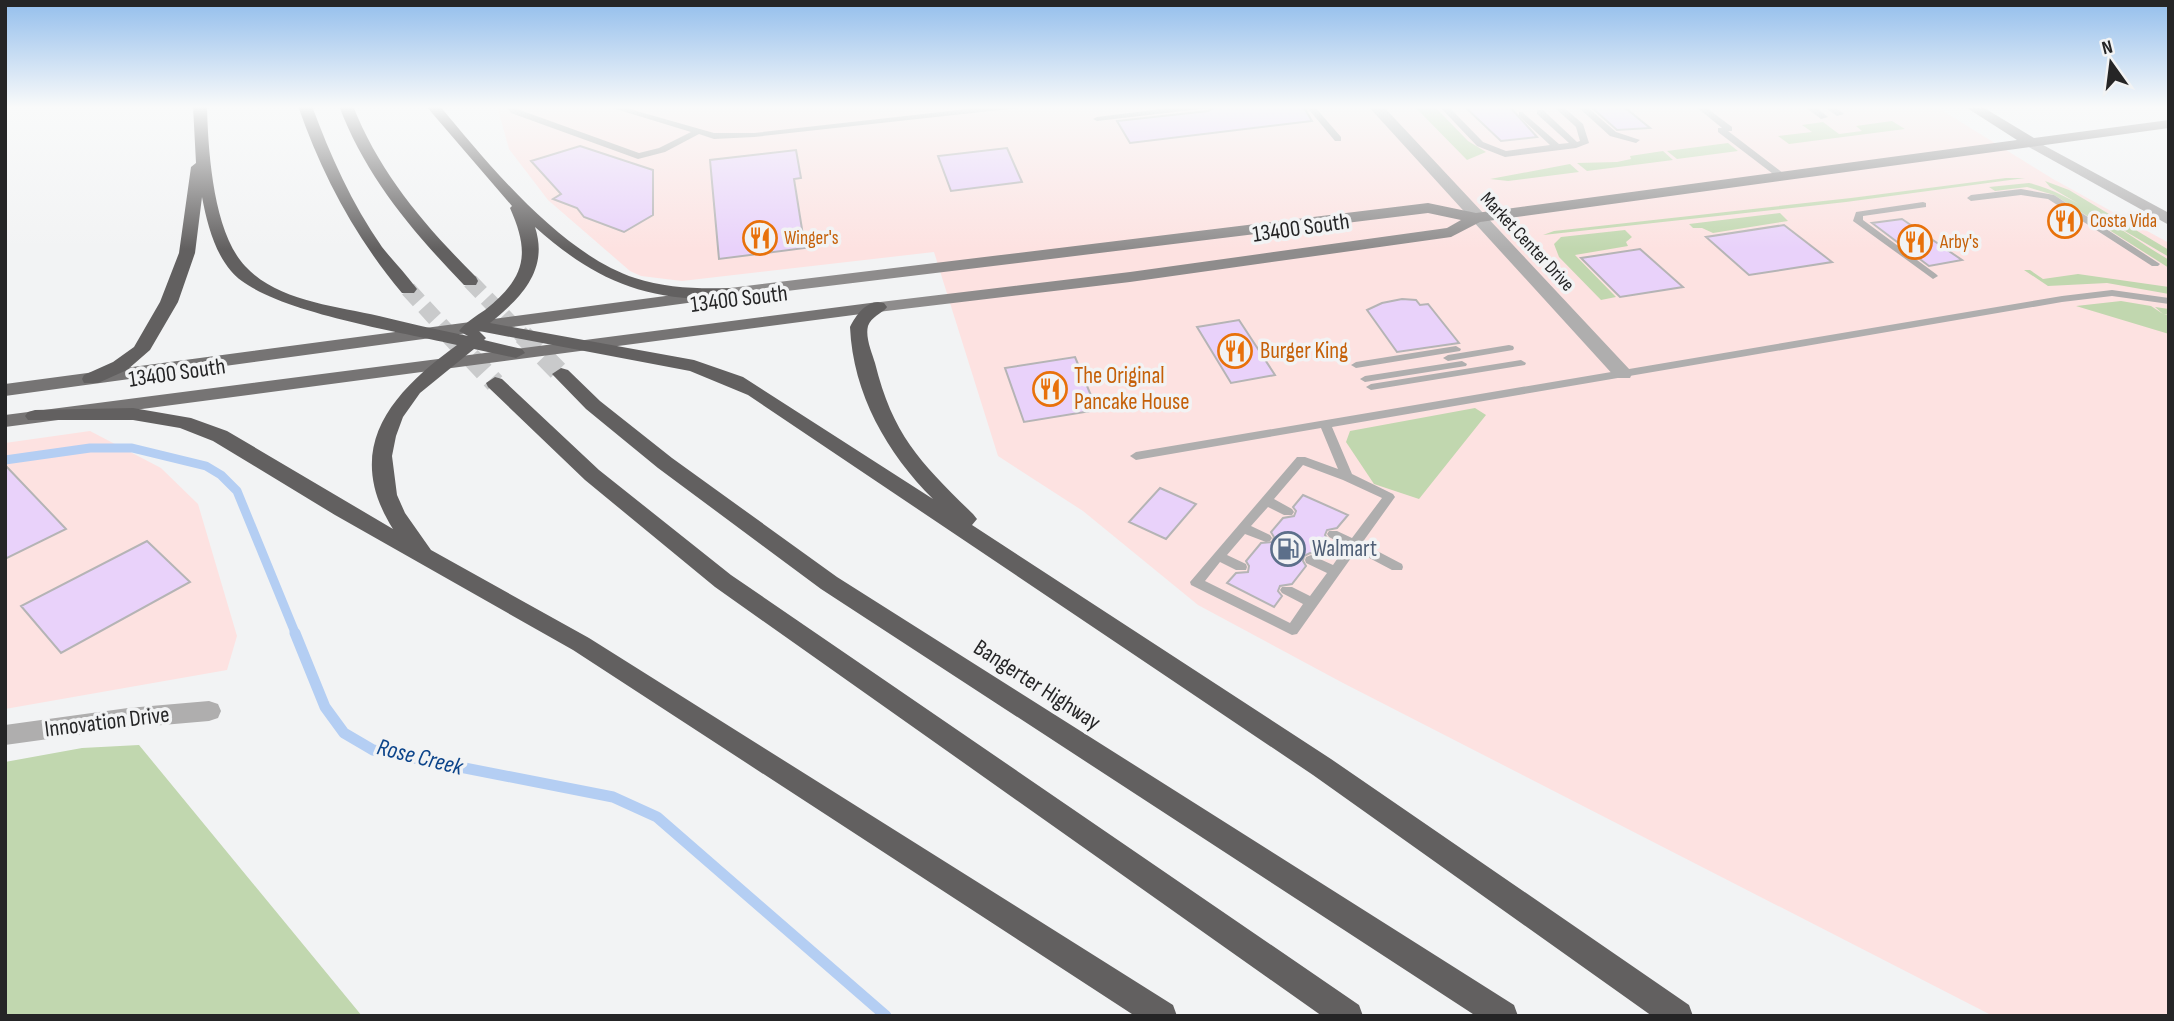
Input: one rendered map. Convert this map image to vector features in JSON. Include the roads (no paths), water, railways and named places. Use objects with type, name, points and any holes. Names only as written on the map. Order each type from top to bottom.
[{"type":"highway","points":[[91,379],[120,366],[141,350],[169,302],[187,253],[199,154]]},
{"type":"highway","points":[[203,154],[214,215],[230,259],[245,276],[296,302],[429,333],[477,331],[578,344],[694,366],[736,381],[755,391],[1423,835],[1678,1016]]},
{"type":"highway","points":[[325,154],[340,188],[376,249],[408,289]]},
{"type":"highway","points":[[367,154],[390,192],[436,247],[470,281]]},
{"type":"highway","points":[[474,154],[513,200],[561,241],[615,277],[668,291],[730,293]]},
{"type":"highway","points":[[438,564],[418,547],[391,507],[383,487],[380,461],[385,435],[401,405],[512,296],[531,267],[533,257],[530,237],[513,200]]},
{"type":"highway","points":[[878,307],[861,321],[859,333],[879,414],[889,434],[914,468],[1003,555]]},
{"type":"highway","points":[[477,331],[516,353]]},
{"type":"highway","points":[[422,365],[477,331]]},
{"type":"highway","name":"Bangerter Highway","points":[[562,373],[593,405],[665,463],[829,583],[1503,1016]]},
{"type":"highway","points":[[495,383],[592,475],[723,581],[1348,1016]]},
{"type":"highway","points":[[35,416],[132,414],[195,425],[220,436],[593,651],[1162,1016]]},
{"type":"main road","name":"13400 South","points":[[477,331],[730,293],[1428,208],[1476,218],[1780,174],[1945,154]]},
{"type":"main road","name":"13400 South","points":[[5,421],[1451,232],[1476,218]]},
{"type":"main road","name":"13400 South","points":[[5,390],[429,333]]},
{"type":"street","name":"Market Center Drive","points":[[1418,154],[1623,374]]},
{"type":"street","points":[[2051,154],[2169,220]]},
{"type":"street","name":"Innovation Drive","points":[[5,735],[128,718],[209,711]]},
{"type":"lane","points":[[632,154],[638,156],[656,154]]},
{"type":"lane","points":[[1755,154],[1780,174]]},
{"type":"lane","points":[[1971,198],[2021,192],[2051,197],[2155,264]]},
{"type":"lane","points":[[1923,205],[1859,214],[1858,221],[1933,276]]},
{"type":"lane","points":[[1136,456],[2062,299],[2112,293],[2169,301]]},
{"type":"lane","points":[[1512,352],[1363,376],[1512,352]]},
{"type":"lane","points":[[1325,424],[1347,477]]},
{"type":"lane","points":[[1301,460],[1347,477],[1389,497],[1293,630],[1196,582],[1301,460]]},
{"type":"lane","points":[[1265,500],[1288,512]]},
{"type":"lane","points":[[1243,528],[1266,538]]},
{"type":"lane","points":[[1333,534],[1397,567]]},
{"type":"lane","points":[[1218,556],[1241,567]]},
{"type":"lane","points":[[1311,560],[1335,571]]},
{"type":"lane","points":[[1287,590],[1312,603]]},
{"type":"waterway","name":"Rose Creek","points":[[5,460],[90,448],[132,448],[206,466],[221,475],[237,491],[296,635]]},
{"type":"waterway","name":"Rose Creek","points":[[295,633],[325,707],[344,733],[373,750],[613,797],[657,817],[886,1016]]},
{"type":"tunnel","points":[[470,281],[524,337]]},
{"type":"tunnel","points":[[408,289],[452,337]]},
{"type":"tunnel","points":[[450,335],[495,383]]},
{"type":"tunnel","points":[[523,335],[561,374]]},
{"type":"place","name":"Costa Vida","points":[[2065,221]]},
{"type":"place","name":"Winger's","points":[[760,238]]},
{"type":"place","name":"Arby's","points":[[1915,242]]},
{"type":"place","name":"Burger King","points":[[1235,351]]},
{"type":"place","name":"The Original Pancake House","points":[[1050,389]]},
{"type":"place","name":"Walmart","points":[[1288,549]]}]
